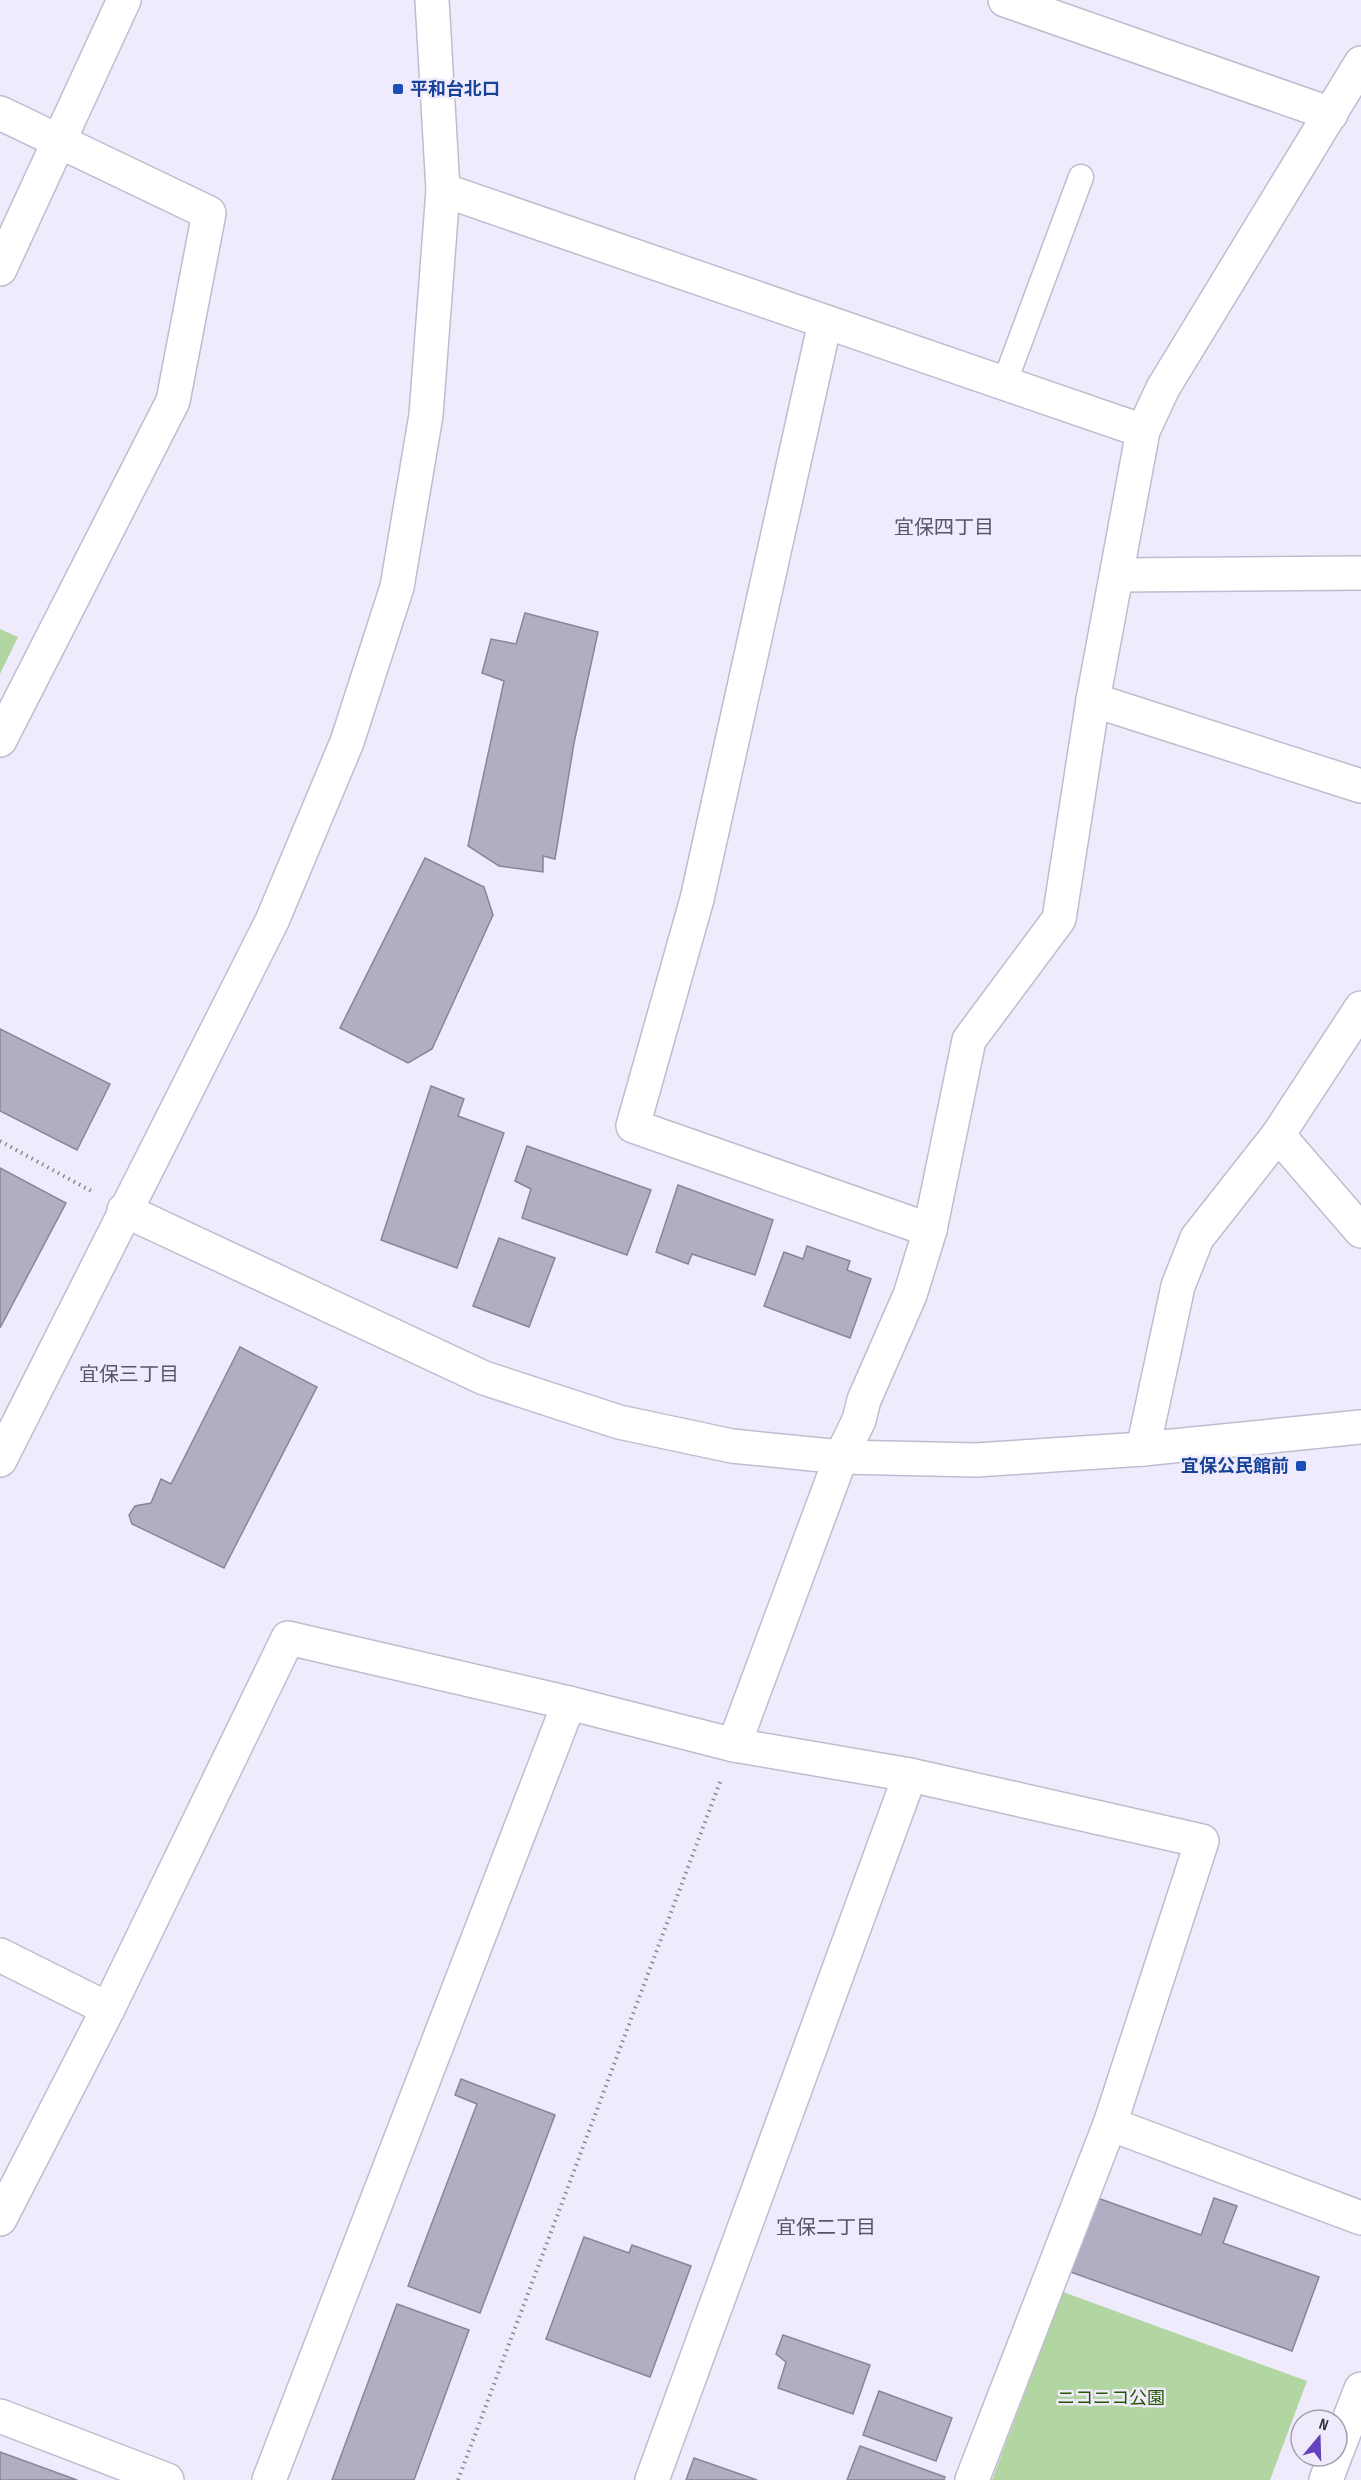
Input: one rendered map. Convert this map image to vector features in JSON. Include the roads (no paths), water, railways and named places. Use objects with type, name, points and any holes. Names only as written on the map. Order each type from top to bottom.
[{"type":"street","points":[[0,269],[124,0]]},
{"type":"street","points":[[0,1460],[124,1210],[272,921],[347,742],[397,587],[426,415],[443,190],[432,0]]},
{"type":"street","points":[[1005,0],[1331,114]]},
{"type":"street","points":[[734,1745],[841,1457],[859,1420],[864,1400],[910,1295],[930,1230],[969,1040],[1059,919],[1094,700],[1143,431],[1163,388],[1361,63]]},
{"type":"street","points":[[0,113],[209,213],[173,401],[0,740]]},
{"type":"street","points":[[443,190],[1143,431]]},
{"type":"street","points":[[825,322],[697,899],[633,1126],[930,1230]]},
{"type":"street","points":[[1118,575],[1361,573]]},
{"type":"street","points":[[1094,700],[1361,786]]},
{"type":"street","points":[[1143,1449],[1178,1286],[1197,1238],[1278,1135],[1357,1023]]},
{"type":"street","points":[[1278,1135],[1361,1231]]},
{"type":"street","points":[[124,1210],[484,1377],[619,1422],[732,1446],[841,1457],[975,1460],[1143,1449],[1361,1427]]},
{"type":"street","points":[[0,2219],[108,2009],[288,1638],[734,1745],[909,1775],[1202,1841],[1110,2124],[972,2480]]},
{"type":"street","points":[[269,2480],[569,1704]]},
{"type":"street","points":[[652,2480],[909,1775]]},
{"type":"street","points":[[0,1955],[108,2009]]},
{"type":"street","points":[[1110,2124],[1361,2218]]},
{"type":"street","points":[[1349,2420],[1361,2389]]},
{"type":"street","points":[[0,2416],[167,2480]]},
{"type":"lane","points":[[1005,384],[1080,177]]},
{"type":"place","name":"平和台北口","points":[[398,89]]},
{"type":"place","name":"宜保公民館前","points":[[1301,1466]]},
{"type":"district","name":"宜保四丁目","points":[[944,528]]},
{"type":"district","name":"宜保三丁目","points":[[129,1375]]},
{"type":"district","name":"宜保二丁目","points":[[826,2228]]},
{"type":"park label","name":"ニコニコ公園","points":[[1111,2398]]}]
